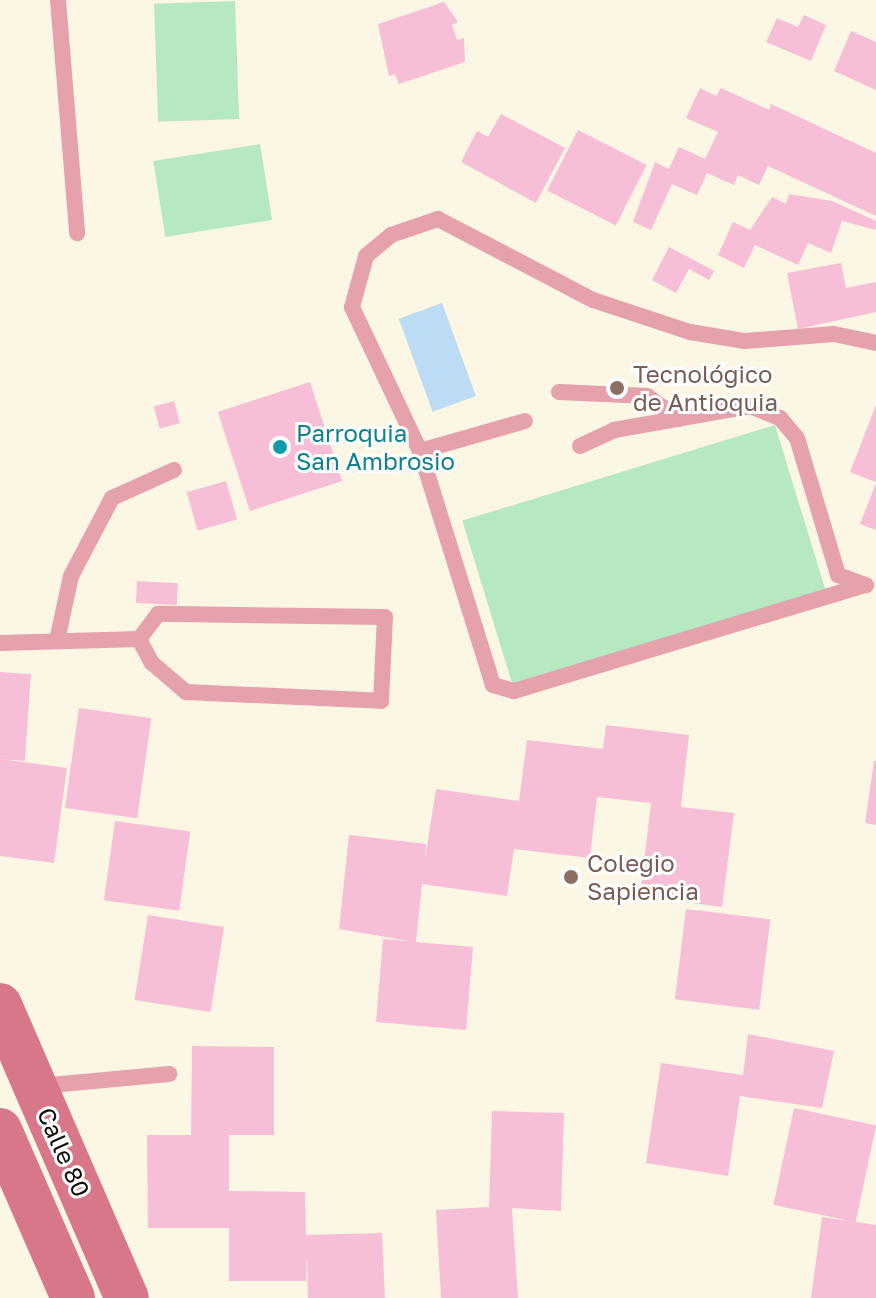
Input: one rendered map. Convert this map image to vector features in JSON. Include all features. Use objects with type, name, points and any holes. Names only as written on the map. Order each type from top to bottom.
[{"type":"main road","name":"Calle 80","points":[[0,1005],[127,1298]]},
{"type":"main road","name":"Calle 80","points":[[0,1130],[73,1298]]},
{"type":"lane","points":[[58,0],[77,233]]},
{"type":"lane","points":[[870,585],[514,691],[493,685],[420,451],[352,307],[366,256],[416,223],[438,219],[462,227],[593,300],[690,332],[745,341],[834,334],[876,343]]},
{"type":"lane","points":[[559,392],[647,396],[679,419]]},
{"type":"lane","points":[[580,446],[614,430],[750,406],[780,418],[797,438],[838,575],[870,585]]},
{"type":"lane","points":[[420,451],[525,421]]},
{"type":"lane","points":[[58,636],[71,576],[112,498],[174,470]]},
{"type":"lane","points":[[158,614],[385,617],[381,701],[186,692],[152,663],[139,639],[158,614]]},
{"type":"lane","points":[[0,643],[58,636],[139,639]]},
{"type":"lane","points":[[35,1086],[169,1074]]},
{"type":"green space","points":[[235,1],[239,119],[158,122],[154,4]]},
{"type":"green space","points":[[260,144],[272,220],[165,237],[153,161]]},
{"type":"green space","points":[[775,425],[827,594],[514,690],[462,521]]},
{"type":"water","points":[[442,303],[476,396],[433,412],[399,319]]},
{"type":"building","points":[[444,2],[458,22],[452,25],[457,40],[464,38],[465,62],[399,84],[395,74],[389,76],[378,24]]},
{"type":"building","points":[[804,15],[826,25],[811,61],[766,42],[777,18],[798,27]]},
{"type":"building","points":[[851,31],[876,42],[876,90],[834,71]]},
{"type":"building","points":[[700,88],[716,96],[721,88],[769,110],[771,104],[876,153],[876,216],[768,166],[759,185],[738,175],[734,185],[707,173],[697,195],[672,184],[651,230],[633,222],[655,162],[669,169],[679,147],[705,159],[718,132],[686,118]]},
{"type":"building","points":[[501,114],[565,148],[536,203],[461,162],[477,131],[488,137]]},
{"type":"building","points":[[578,130],[647,165],[616,226],[547,191]]},
{"type":"building","points":[[789,194],[832,201],[876,221],[876,230],[842,221],[831,253],[808,243],[798,265],[755,245],[744,268],[718,255],[733,222],[750,230],[772,197],[786,204]]},
{"type":"building","points":[[669,247],[714,271],[709,280],[689,269],[676,293],[652,280]]},
{"type":"building","points":[[841,263],[846,288],[876,282],[876,312],[798,329],[787,273]]},
{"type":"building","name":"Parroquia San Ambrosio","points":[[310,382],[342,481],[250,511],[218,412]]},
{"type":"building","points":[[174,401],[180,423],[160,429],[154,406]]},
{"type":"building","points":[[876,405],[876,482],[850,472]]},
{"type":"building","points":[[226,481],[237,519],[198,531],[187,492]]},
{"type":"building","points":[[876,483],[876,530],[860,524]]},
{"type":"building","points":[[137,581],[178,583],[177,605],[136,603]]},
{"type":"building","points":[[0,672],[31,674],[25,761],[0,759]]},
{"type":"building","points":[[79,708],[151,718],[137,818],[65,808]]},
{"type":"building","points":[[606,725],[689,735],[681,807],[734,813],[722,907],[640,896],[651,803],[597,797],[590,858],[514,849],[507,896],[422,884],[416,942],[473,947],[466,1030],[376,1022],[383,939],[409,941],[339,929],[349,835],[426,844],[425,859],[436,789],[519,801],[527,740],[603,749]]},
{"type":"building","points":[[0,759],[67,768],[54,863],[0,856]]},
{"type":"building","points":[[876,761],[876,825],[865,823]]},
{"type":"building","points":[[115,821],[190,832],[179,911],[104,900]]},
{"type":"building","points":[[686,909],[770,919],[759,1010],[675,999]]},
{"type":"building","points":[[148,915],[224,927],[211,1012],[135,1000]]},
{"type":"building","points":[[748,1034],[834,1051],[822,1108],[740,1096],[728,1176],[646,1163],[661,1063],[743,1075]]},
{"type":"building","points":[[192,1046],[274,1047],[274,1135],[229,1135],[229,1191],[305,1192],[306,1235],[382,1233],[385,1298],[308,1298],[307,1255],[306,1281],[229,1281],[229,1228],[148,1228],[147,1135],[191,1135]]},
{"type":"building","points":[[794,1108],[876,1125],[856,1222],[773,1205]]},
{"type":"building","points":[[492,1111],[564,1113],[561,1211],[512,1208],[518,1298],[441,1298],[436,1210],[489,1207]]},
{"type":"building","points":[[822,1217],[876,1225],[876,1298],[811,1298]]},
{"type":"place","name":"Tecnológico de Antioquia","points":[[617,388]]},
{"type":"place","name":"Parroquia San Ambrosio","points":[[280,447]]},
{"type":"place","name":"Colegio Sapiencia","points":[[571,877]]}]
